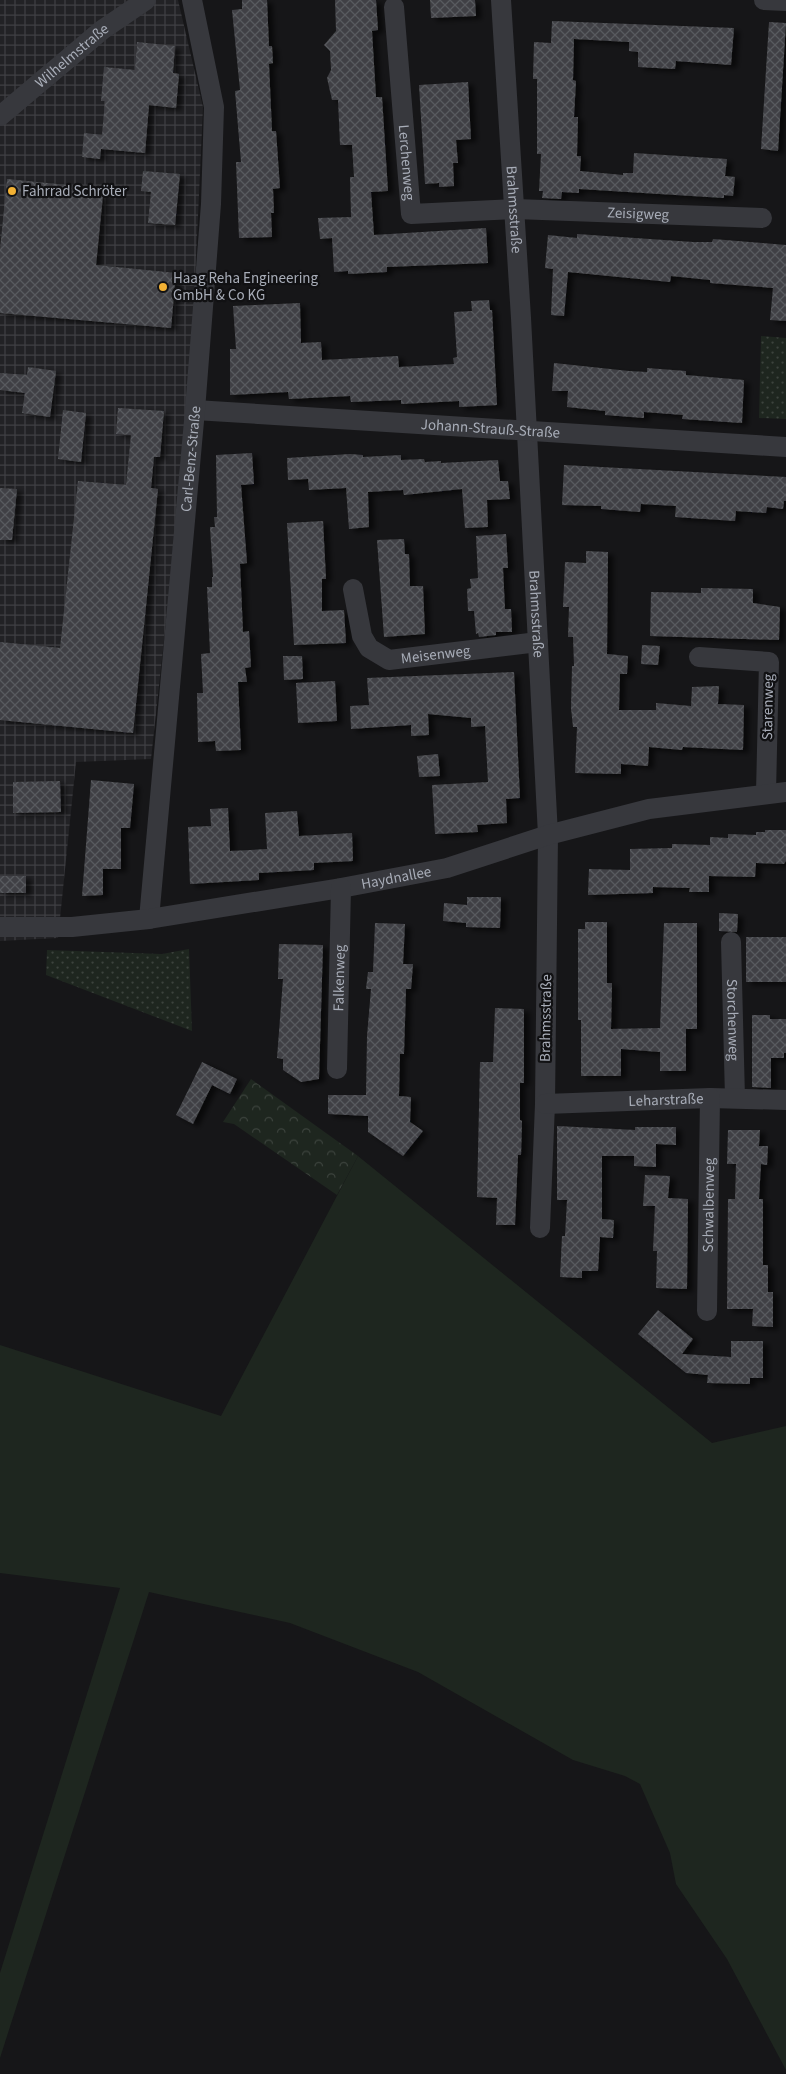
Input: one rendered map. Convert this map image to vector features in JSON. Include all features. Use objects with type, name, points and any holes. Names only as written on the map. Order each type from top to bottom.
[{"type":"street","name":"Wilhelmstraße","points":[[0,116],[102,30],[146,0]]},
{"type":"street","name":"Carl-Benz-Straße","points":[[149,919],[195,410],[211,204],[214,107],[192,0]]},
{"type":"street","name":"Brahmsstraße","points":[[501,0],[528,430],[548,835],[545,1104],[540,1228]]},
{"type":"street","points":[[764,0],[786,1]]},
{"type":"street","name":"Lerchenweg","points":[[394,7],[411,214],[515,209]]},
{"type":"street","name":"Zeisigweg","points":[[515,209],[762,218]]},
{"type":"street","name":"Johann-Strauß-Straße","points":[[195,410],[786,447]]},
{"type":"street","name":"Meisenweg","points":[[353,589],[362,636],[369,648],[389,660],[538,642]]},
{"type":"street","name":"Starenweg","points":[[699,657],[769,662],[766,793]]},
{"type":"street","name":"Haydnallee","points":[[0,926],[72,927],[149,919],[341,888],[447,868],[548,835],[649,809],[786,792]]},
{"type":"street","name":"Falkenweg","points":[[336,1069],[341,888]]},
{"type":"street","name":"Storchenweg","points":[[731,942],[735,1098]]},
{"type":"street","name":"Leharstraße","points":[[545,1104],[710,1098],[786,1100]]},
{"type":"street","name":"Schwalbenweg","points":[[707,1311],[710,1098]]},
{"type":"shaded area","points":[[0,0],[178,0],[203,107],[189,413],[151,759],[76,762],[58,938],[0,941]]},
{"type":"green space","points":[[761,336],[786,338],[786,419],[759,418]]},
{"type":"green space","points":[[189,949],[192,1031],[46,975],[47,950],[162,954]]},
{"type":"green space","points":[[251,1079],[358,1156],[337,1195],[234,1124],[223,1122]]},
{"type":"green space","points":[[358,1156],[712,1443],[786,1426],[786,2070],[727,1959],[676,1884],[670,1853],[640,1784],[625,1776],[573,1760],[418,1672],[290,1623],[149,1592],[0,2058],[0,1973],[120,1588],[0,1573],[0,1345],[221,1416]]},
{"type":"building","points":[[242,0],[267,0],[269,46],[272,46],[273,63],[269,64],[272,131],[276,131],[280,188],[273,189],[272,237],[239,238],[236,162],[241,162],[235,91],[240,90],[232,10],[242,9]]},
{"type":"building","points":[[335,0],[376,0],[378,30],[372,31],[376,97],[382,97],[388,191],[371,192],[374,235],[486,228],[488,263],[387,267],[387,272],[348,274],[348,271],[334,272],[332,238],[320,239],[318,218],[351,217],[350,177],[354,177],[352,145],[340,145],[338,100],[332,100],[327,78],[331,70],[330,51],[324,45],[336,31]]},
{"type":"building","points":[[430,0],[475,0],[476,16],[431,18]]},
{"type":"building","points":[[552,21],[734,28],[731,65],[676,61],[675,69],[638,67],[638,52],[629,51],[629,42],[574,39],[573,80],[576,81],[574,117],[578,117],[577,156],[581,156],[580,171],[623,175],[623,173],[633,173],[634,153],[727,159],[725,176],[735,177],[733,196],[724,195],[724,198],[579,189],[579,193],[562,192],[561,199],[542,198],[543,191],[539,191],[541,154],[537,154],[537,79],[533,79],[534,42],[551,43]]},
{"type":"building","points":[[769,22],[786,23],[778,151],[761,149]]},
{"type":"building","points":[[137,42],[175,46],[173,73],[179,74],[176,108],[149,105],[145,153],[101,149],[100,159],[82,157],[84,133],[102,135],[105,101],[101,101],[104,67],[135,70]]},
{"type":"building","points":[[468,82],[471,139],[456,140],[458,163],[453,163],[454,186],[439,187],[439,183],[425,184],[419,85]]},
{"type":"building","points":[[143,171],[180,174],[175,225],[148,223],[151,192],[141,191]]},
{"type":"building","points":[[7,179],[77,186],[76,192],[103,195],[96,265],[176,273],[171,328],[0,313],[0,250]]},
{"type":"building","points":[[577,234],[693,242],[712,242],[713,239],[786,245],[786,321],[770,320],[773,288],[710,283],[710,280],[671,276],[670,282],[568,272],[564,316],[551,315],[553,269],[545,268],[548,235],[577,238]]},
{"type":"building","points":[[489,300],[490,310],[492,310],[497,405],[459,407],[459,401],[401,404],[401,400],[351,402],[350,396],[289,399],[288,392],[230,395],[230,349],[236,349],[233,306],[300,303],[301,343],[321,342],[322,360],[398,356],[399,367],[454,364],[453,358],[457,357],[454,312],[472,311],[471,301]]},
{"type":"building","points":[[554,363],[629,371],[647,372],[647,368],[686,371],[686,375],[744,380],[742,423],[682,419],[683,415],[644,412],[644,418],[605,415],[605,411],[567,407],[568,391],[552,391]]},
{"type":"building","points":[[28,367],[56,371],[50,417],[22,413],[25,393],[0,390],[0,373],[27,375]]},
{"type":"building","points":[[118,408],[164,411],[160,457],[154,457],[151,488],[158,489],[133,733],[0,720],[0,642],[60,648],[78,481],[126,485],[131,435],[116,434]]},
{"type":"building","points":[[63,410],[86,413],[81,462],[58,459]]},
{"type":"building","points":[[252,453],[254,484],[241,485],[247,563],[240,564],[243,632],[249,631],[251,667],[245,668],[247,682],[238,682],[241,750],[216,751],[215,741],[198,742],[197,693],[203,693],[201,654],[210,653],[207,587],[212,587],[213,577],[210,527],[215,527],[214,517],[217,517],[216,455]]},
{"type":"building","points":[[350,454],[363,455],[363,457],[401,455],[401,460],[424,459],[425,462],[441,461],[441,463],[498,460],[500,481],[508,481],[510,499],[487,500],[488,527],[465,528],[462,489],[404,495],[403,490],[368,492],[369,527],[349,529],[346,488],[309,490],[308,479],[288,480],[287,458]]},
{"type":"building","points":[[564,465],[786,477],[786,501],[784,501],[783,509],[767,507],[766,513],[736,511],[735,521],[675,517],[676,506],[641,504],[640,512],[601,509],[601,506],[562,505]]},
{"type":"building","points":[[0,488],[17,489],[12,540],[0,540]]},
{"type":"building","points":[[323,521],[326,579],[322,579],[322,611],[344,610],[346,643],[294,645],[287,523]]},
{"type":"building","points":[[506,534],[508,568],[503,568],[505,609],[511,609],[512,632],[496,632],[496,635],[479,637],[478,633],[476,634],[474,611],[468,611],[467,589],[471,588],[470,579],[478,578],[476,536]]},
{"type":"building","points":[[404,539],[405,554],[409,554],[410,586],[423,586],[425,634],[384,637],[377,540]]},
{"type":"building","points":[[586,551],[608,552],[607,654],[628,656],[627,674],[620,674],[619,710],[656,710],[656,703],[691,706],[692,687],[719,686],[718,704],[744,705],[743,750],[683,747],[682,750],[649,747],[648,766],[621,764],[621,774],[575,773],[577,727],[573,727],[571,708],[572,666],[574,666],[573,637],[568,637],[569,607],[563,607],[565,562],[586,563]]},
{"type":"building","points":[[701,588],[753,589],[753,603],[780,607],[779,640],[650,636],[651,592],[701,593]]},
{"type":"building","points":[[642,645],[660,646],[658,665],[641,664]]},
{"type":"building","points":[[283,656],[302,656],[303,679],[284,680]]},
{"type":"building","points":[[514,672],[520,798],[506,799],[507,823],[477,825],[478,832],[435,834],[432,785],[488,782],[485,726],[471,727],[471,718],[428,714],[429,735],[411,736],[411,725],[351,729],[350,706],[369,705],[367,678]]},
{"type":"building","points":[[335,681],[337,721],[298,723],[296,683]]},
{"type":"building","points":[[438,754],[440,776],[419,777],[417,756]]},
{"type":"building","points":[[91,780],[134,784],[130,828],[121,828],[121,869],[103,869],[103,895],[82,896]]},
{"type":"building","points":[[60,781],[61,812],[13,813],[13,782]]},
{"type":"building","points":[[228,808],[230,851],[267,849],[265,813],[297,811],[299,836],[352,833],[353,861],[314,863],[314,870],[259,873],[259,880],[190,884],[188,827],[211,826],[210,809]]},
{"type":"building","points":[[765,830],[786,830],[786,861],[784,864],[756,863],[755,877],[709,876],[709,892],[689,892],[690,888],[653,887],[653,893],[588,895],[589,869],[630,870],[630,849],[672,848],[672,844],[710,845],[710,837],[728,838],[728,834],[756,835],[756,832],[765,832]]},
{"type":"building","points":[[0,876],[26,876],[26,893],[0,893]]},
{"type":"building","points":[[467,897],[501,897],[500,928],[466,927],[466,923],[443,921],[444,903],[467,905]]},
{"type":"building","points":[[719,913],[738,914],[737,932],[719,931]]},
{"type":"building","points":[[585,922],[607,922],[607,983],[612,983],[611,1029],[660,1028],[664,923],[697,923],[697,1029],[686,1029],[686,1071],[660,1071],[660,1052],[621,1049],[621,1076],[581,1076],[581,1020],[578,1020],[578,929],[585,929]]},
{"type":"building","points":[[375,923],[405,924],[403,964],[413,964],[411,989],[406,989],[404,1054],[400,1054],[399,1096],[411,1097],[410,1122],[423,1131],[403,1156],[368,1132],[368,1116],[328,1114],[328,1095],[366,1095],[367,1036],[371,989],[366,989],[368,972],[373,972]]},
{"type":"building","points":[[746,937],[786,937],[786,982],[746,982]]},
{"type":"building","points":[[279,944],[323,945],[319,1079],[301,1082],[283,1070],[283,1059],[277,1058],[283,979],[278,979]]},
{"type":"building","points":[[495,1008],[524,1009],[524,1083],[520,1083],[521,1155],[518,1155],[515,1225],[496,1225],[497,1198],[477,1197],[480,1062],[493,1062]]},
{"type":"building","points":[[752,1015],[770,1015],[770,1019],[786,1019],[786,1053],[784,1053],[784,1058],[771,1058],[771,1088],[752,1087]]},
{"type":"building","points":[[202,1062],[237,1079],[230,1094],[212,1085],[193,1124],[176,1115]]},
{"type":"building","points":[[557,1126],[635,1130],[635,1127],[676,1127],[676,1145],[656,1144],[656,1167],[634,1166],[634,1156],[602,1156],[602,1219],[614,1220],[613,1238],[600,1237],[598,1271],[582,1271],[582,1278],[560,1277],[562,1236],[565,1236],[567,1200],[557,1200]]},
{"type":"building","points":[[728,1130],[760,1130],[759,1146],[768,1146],[767,1165],[761,1164],[759,1199],[763,1199],[763,1265],[768,1265],[768,1292],[773,1292],[773,1327],[752,1326],[753,1309],[727,1309],[728,1199],[735,1199],[736,1164],[727,1164]]},
{"type":"building","points":[[645,1175],[670,1176],[668,1198],[688,1199],[687,1289],[656,1288],[657,1251],[653,1251],[655,1206],[643,1206]]},
{"type":"building","points":[[658,1310],[693,1339],[682,1354],[731,1357],[731,1341],[763,1341],[763,1378],[750,1378],[750,1384],[707,1383],[708,1375],[686,1373],[638,1334]]},
{"type":"place","name":"Fahrrad Schröter","points":[[12,191]]},
{"type":"place","name":"Haag Reha Engineering GmbH & Co KG","points":[[163,287]]}]
